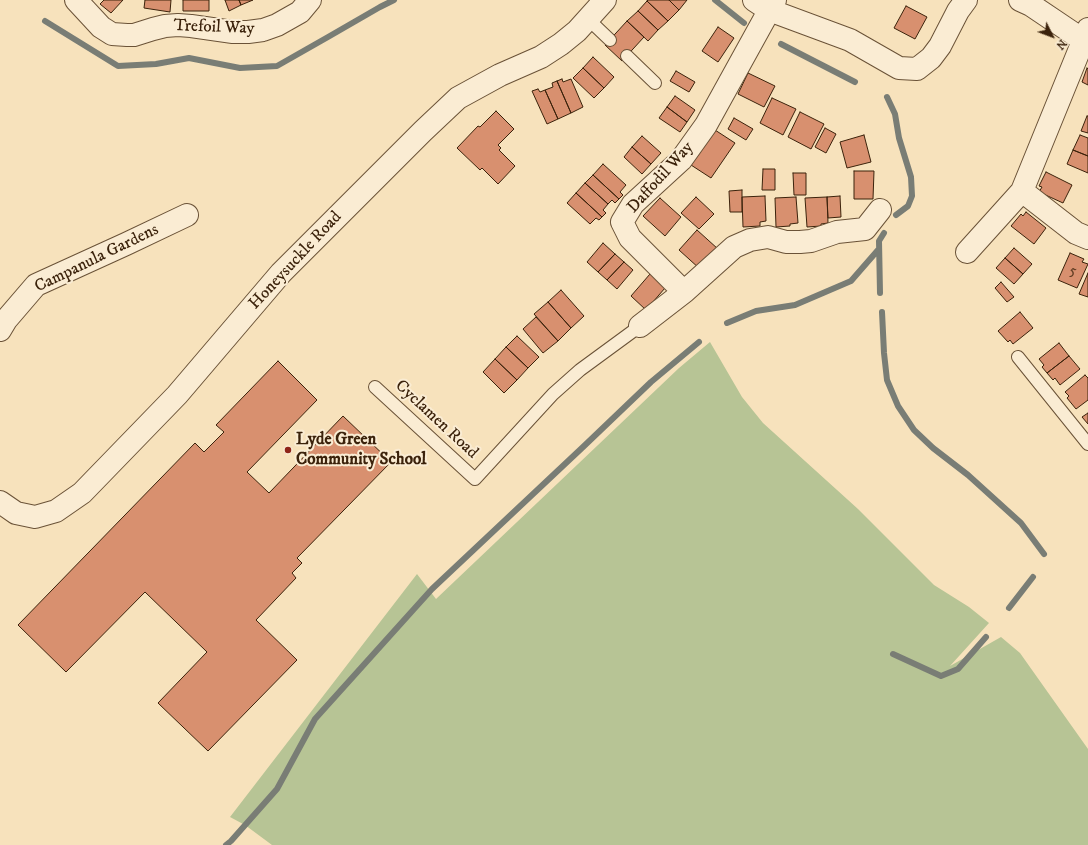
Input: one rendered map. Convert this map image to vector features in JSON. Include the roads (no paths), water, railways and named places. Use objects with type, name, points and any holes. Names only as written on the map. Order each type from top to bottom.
[{"type":"street","name":"Trefoil Way","points":[[76,0],[101,27],[112,34],[127,35],[134,35],[165,26],[178,25],[233,32],[263,30],[277,25],[300,12],[310,0]]},
{"type":"street","name":"Honeysuckle Road","points":[[0,502],[16,513],[35,517],[56,510],[82,493],[177,395],[281,273],[458,98],[500,75],[541,57],[561,44],[576,31],[605,0]]},
{"type":"street","points":[[766,3],[850,40],[899,68],[917,69],[931,58],[940,46],[958,11],[966,0]]},
{"type":"street","points":[[967,252],[1022,191],[1086,37],[1020,0]]},
{"type":"street","name":"Daffodil Way","points":[[684,292],[630,238],[622,222],[633,204],[681,160],[706,125],[766,3]]},
{"type":"street","points":[[1022,191],[1076,233],[1088,238]]},
{"type":"street","points":[[640,326],[684,292],[734,247],[750,240],[768,237],[786,242],[800,242],[811,241],[837,232],[865,229],[880,210]]},
{"type":"street","name":"Campanula Gardens","points":[[0,330],[6,320],[36,285],[187,215]]},
{"type":"lane","points":[[588,18],[610,40]]},
{"type":"lane","points":[[627,56],[656,83]]},
{"type":"lane","name":"Cyclamen Road","points":[[375,387],[475,479],[553,394],[580,370],[640,326]]},
{"type":"lane","points":[[1018,358],[1088,444]]},
{"type":"waterway","points":[[45,21],[118,66],[156,64],[189,58],[240,68],[277,66],[394,0]]},
{"type":"waterway","points":[[715,0],[744,23]]},
{"type":"waterway","points":[[781,44],[855,82]]},
{"type":"waterway","points":[[887,97],[895,114],[899,138],[911,177],[912,196],[908,206],[896,215]]},
{"type":"waterway","points":[[880,293],[879,241],[884,233]]},
{"type":"waterway","points":[[727,323],[756,311],[795,305],[851,281],[878,250]]},
{"type":"waterway","points":[[882,312],[887,380],[898,406],[914,430],[933,448],[968,475],[1021,523],[1044,554]]},
{"type":"waterway","points":[[226,845],[277,789],[315,719],[432,589],[651,382],[699,342]]},
{"type":"waterway","points":[[1009,608],[1033,577]]},
{"type":"waterway","points":[[893,654],[941,676],[958,669],[986,637]]},
{"type":"place","name":"Lyde Green Community School","points":[[288,450]]}]
